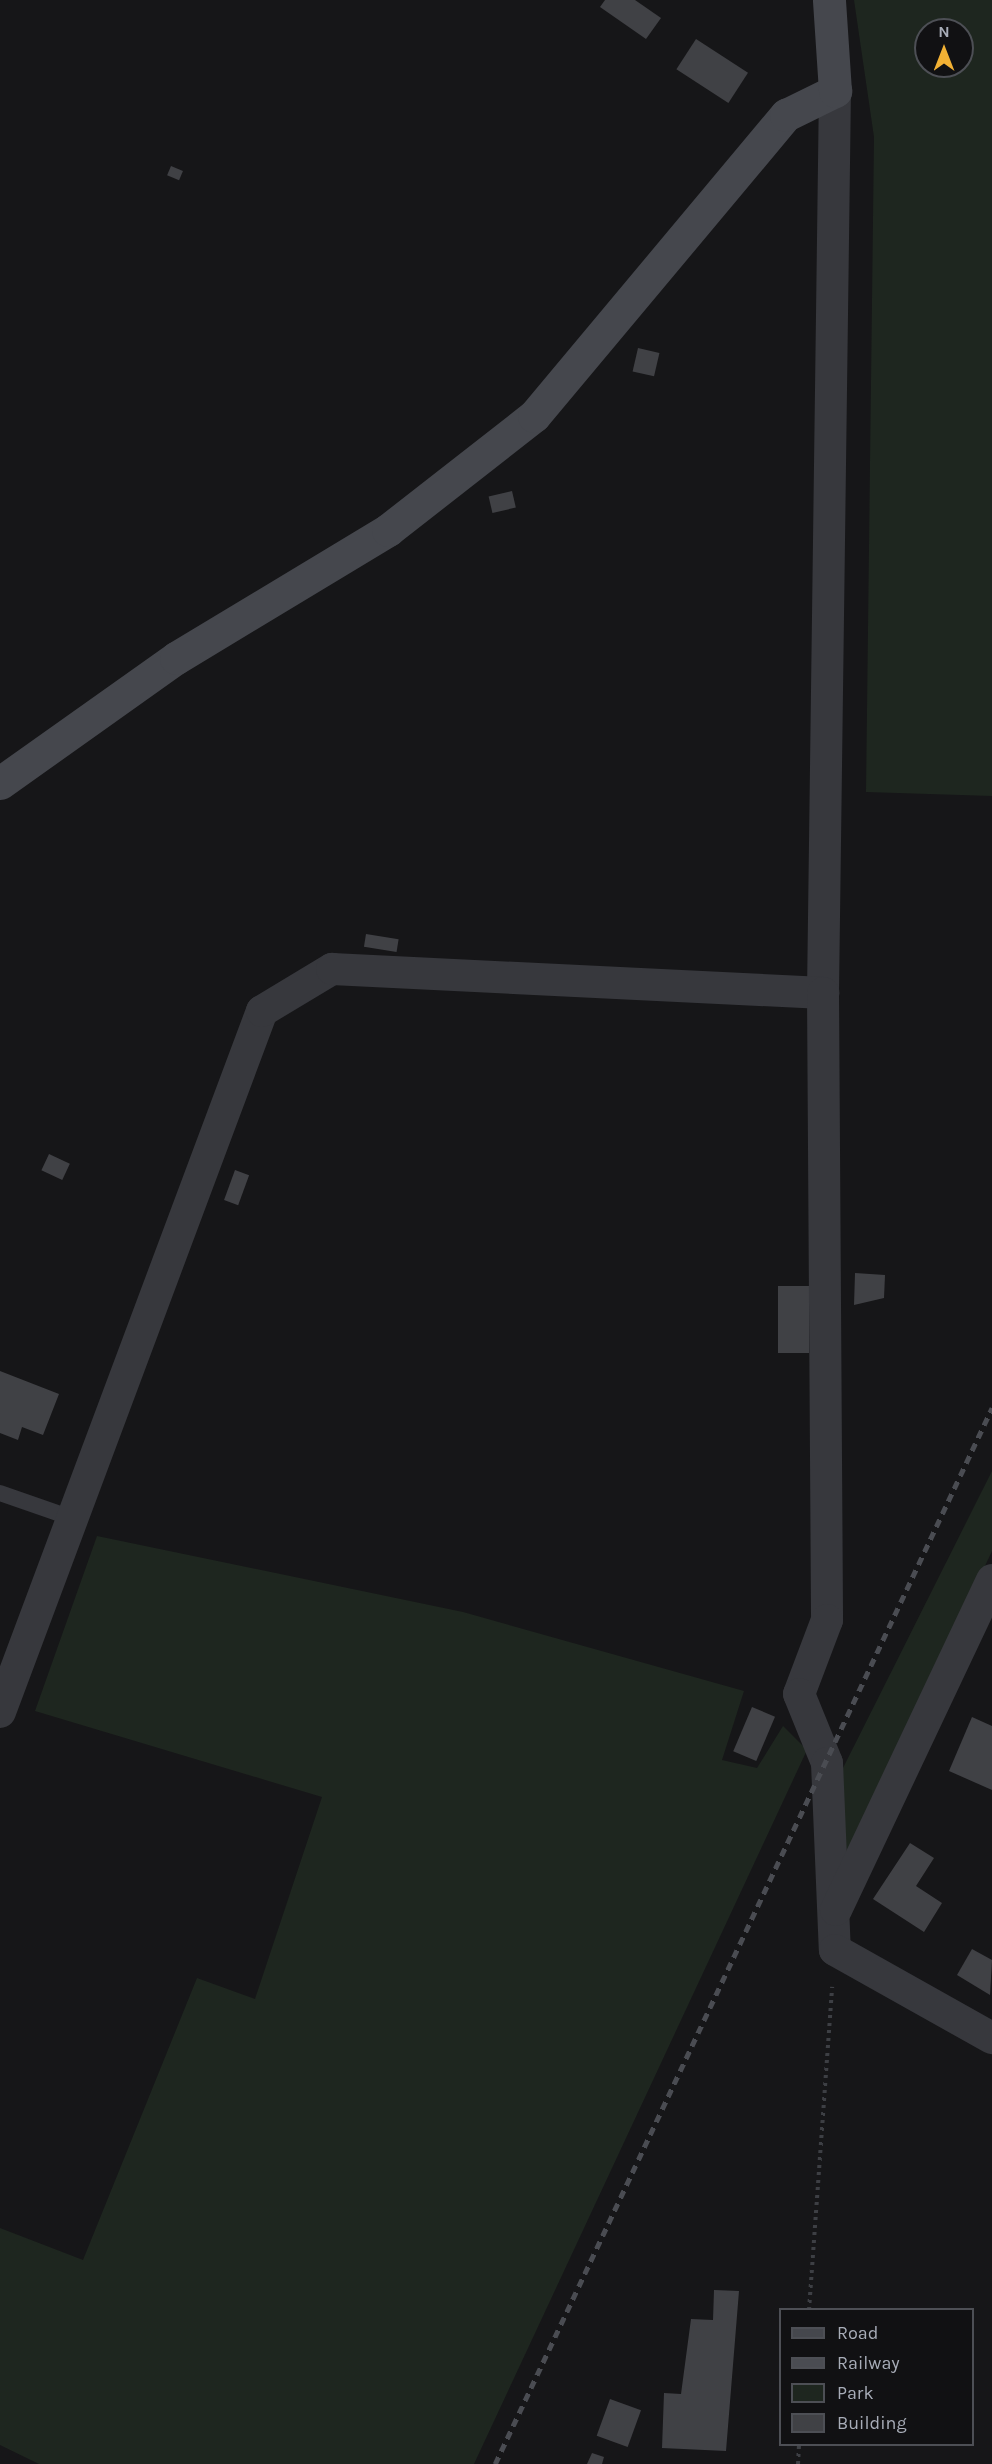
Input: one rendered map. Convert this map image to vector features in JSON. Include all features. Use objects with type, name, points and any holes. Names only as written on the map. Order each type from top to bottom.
[{"type":"street","points":[[830,0],[835,91],[823,993],[827,1620],[799,1694],[827,1762],[835,1950],[992,2038]]},
{"type":"street","points":[[0,783],[176,658],[388,530],[534,416],[786,115],[835,91]]},
{"type":"street","points":[[0,1712],[69,1516],[262,1011],[332,969],[823,993]]},
{"type":"street","points":[[833,1915],[992,1580]]},
{"type":"lane","points":[[0,1493],[69,1516]]},
{"type":"path","points":[[809,2308],[835,1950]]},
{"type":"path","points":[[798,2464],[799,2446]]},
{"type":"green space","points":[[854,0],[992,0],[992,796],[866,792],[874,137]]},
{"type":"green space","points":[[992,1471],[992,1551],[844,1868],[841,1772]]},
{"type":"green space","points":[[97,1536],[463,1612],[744,1691],[722,1760],[757,1768],[783,1726],[807,1750],[474,2464],[39,2464],[0,2445],[0,2228],[83,2260],[197,1978],[255,1999],[322,1797],[35,1711]]},
{"type":"building","points":[[605,0],[635,0],[661,18],[646,39],[600,7]]},
{"type":"building","points":[[696,39],[748,73],[728,103],[676,69]]},
{"type":"building","points":[[171,166],[183,171],[179,180],[167,175]]},
{"type":"building","points":[[638,348],[659,353],[654,376],[633,371]]},
{"type":"building","points":[[512,491],[516,508],[492,513],[489,496]]},
{"type":"building","points":[[366,934],[399,939],[397,952],[364,947]]},
{"type":"building","points":[[49,1154],[70,1164],[62,1180],[41,1170]]},
{"type":"building","points":[[235,1170],[249,1175],[238,1205],[224,1200]]},
{"type":"building","points":[[855,1273],[885,1275],[884,1298],[854,1305]]},
{"type":"building","points":[[778,1286],[809,1286],[809,1353],[778,1353]]},
{"type":"building","points":[[0,1371],[59,1394],[43,1435],[22,1427],[18,1440],[0,1433]]},
{"type":"building","points":[[752,1707],[775,1717],[756,1761],[733,1751]]},
{"type":"building","points":[[972,1717],[992,1726],[992,1790],[949,1771]]},
{"type":"building","points":[[910,1843],[934,1858],[916,1886],[942,1903],[924,1932],[873,1899]]},
{"type":"building","points":[[972,1949],[992,1960],[990,1995],[957,1975]]},
{"type":"building","points":[[714,2290],[739,2291],[726,2451],[662,2448],[664,2393],[681,2394],[691,2319],[713,2320]]},
{"type":"building","points":[[610,2399],[641,2410],[628,2447],[597,2436]]},
{"type":"building","points":[[592,2453],[604,2457],[602,2464],[587,2464]]},
{"type":"railway","points":[[495,2464],[992,1408]]}]
